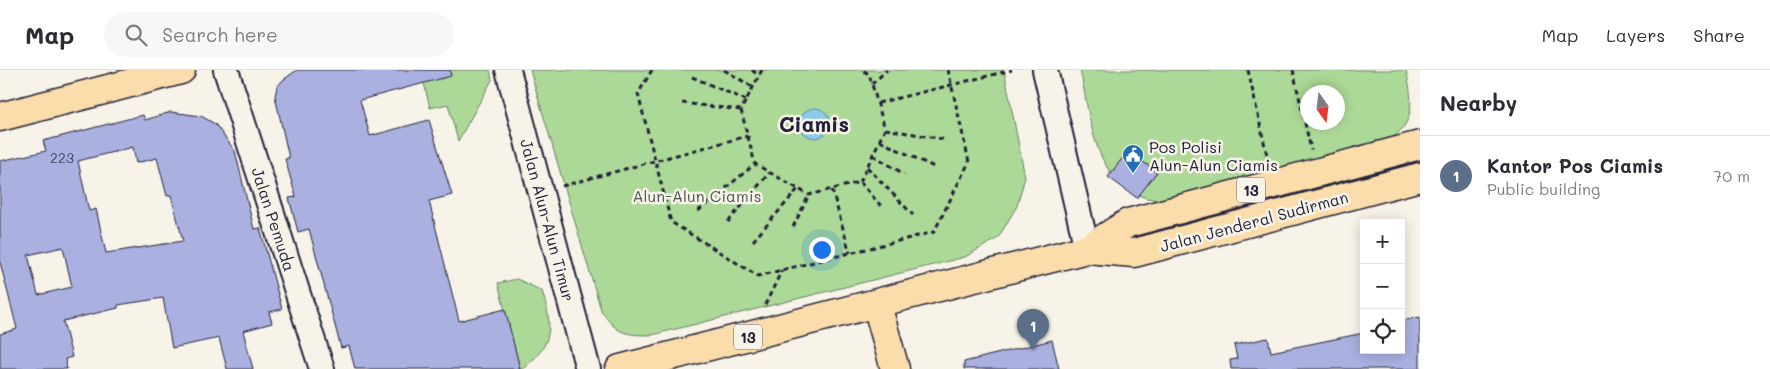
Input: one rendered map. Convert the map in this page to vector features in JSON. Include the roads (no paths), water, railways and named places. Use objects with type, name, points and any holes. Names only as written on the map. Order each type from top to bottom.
[{"type":"highway","points":[[0,117],[181,70]]},
{"type":"highway","name":"Jalan Jenderal Sudirman","points":[[1088,250],[1128,223],[1420,145]]},
{"type":"highway","name":"Jalan Jenderal Sudirman","points":[[877,305],[1088,250],[1134,253],[1420,177]]},
{"type":"highway","points":[[877,305],[895,369]]},
{"type":"highway","name":"13","points":[[620,369],[661,364],[877,305]]},
{"type":"street","name":"Jalan Pemuda","points":[[226,70],[322,369]]},
{"type":"street","name":"Jalan Alun-Alun Timur","points":[[508,70],[588,369]]},
{"type":"street","points":[[1045,70],[1088,250]]},
{"type":"water","points":[[815,108],[826,112],[830,123],[826,134],[815,138],[804,134],[800,123],[804,112]]},
{"type":"place","name":"Pos Polisi Alun-Alun Ciamis","points":[[1133,174]]},
{"type":"place","name":"Kantor Pos Ciamis","points":[[1033,350]]},
{"type":"district","name":"Ciamis","points":[[814,123]]},
{"type":"park label","name":"Alun-Alun Ciamis","points":[[697,195]]}]
